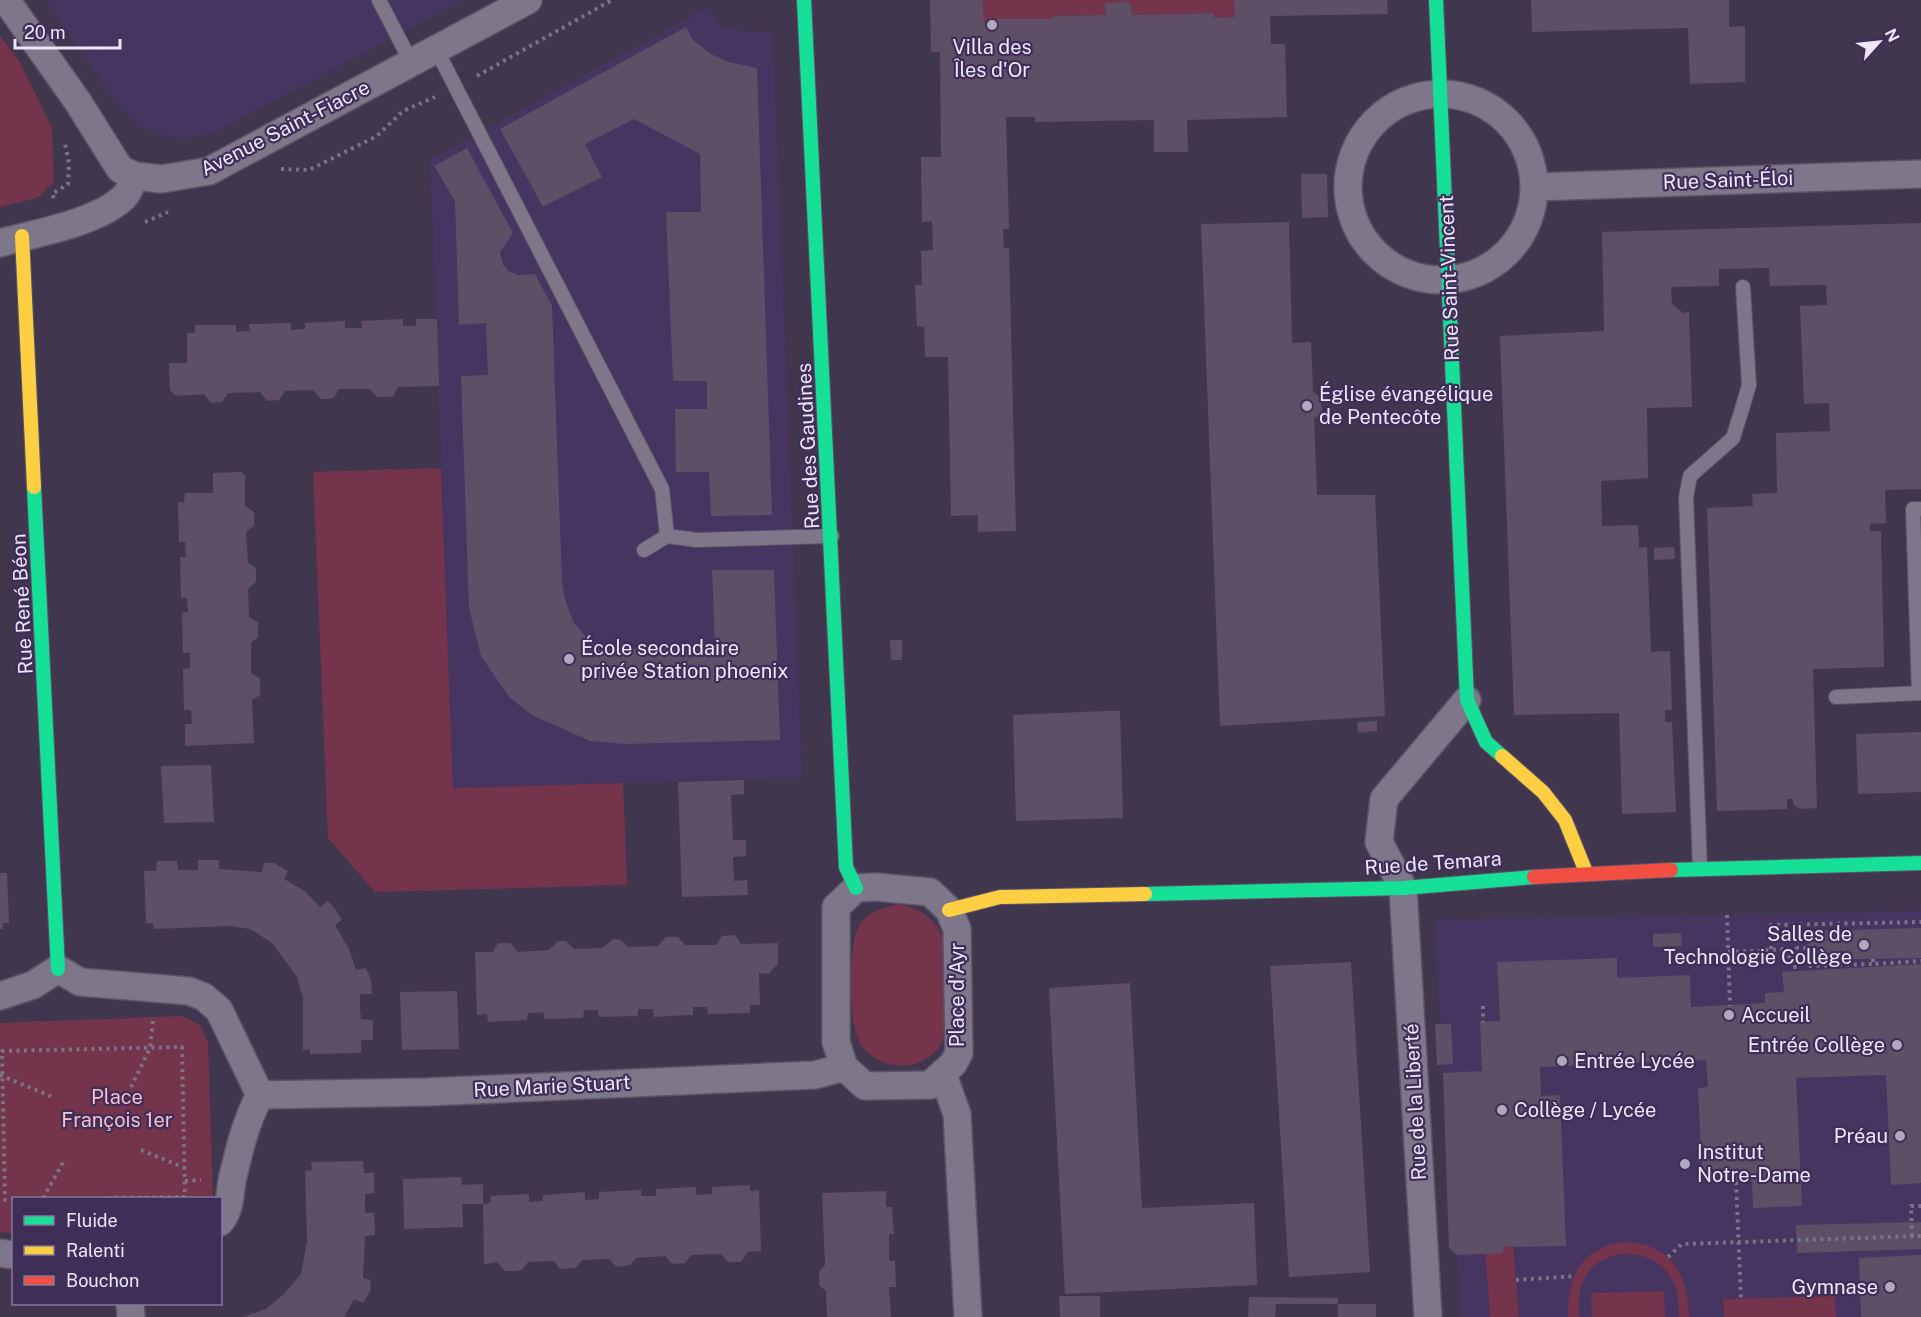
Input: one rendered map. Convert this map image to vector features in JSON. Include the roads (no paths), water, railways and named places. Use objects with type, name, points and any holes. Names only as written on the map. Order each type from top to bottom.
[{"type":"street","points":[[6,0],[78,102],[120,169],[135,176],[126,196],[103,211],[11,240]]},
{"type":"street","name":"Avenue Saint-Fiacre","points":[[135,176],[161,179],[209,171],[528,0]]},
{"type":"street","name":"Rue des Gaudines","points":[[804,0],[832,536],[846,867],[856,888]]},
{"type":"street","name":"Rue Saint-Vincent","points":[[1436,0],[1467,700],[1486,742],[1543,792],[1565,820],[1586,872]]},
{"type":"street","points":[[1441,92],[1478,99],[1508,120],[1528,151],[1536,187],[1531,215],[1523,232],[1500,260],[1476,274],[1449,280],[1421,279],[1396,269],[1374,252],[1358,230],[1349,203],[1348,176],[1355,150],[1369,126],[1390,108],[1406,100],[1441,92]]},
{"type":"street","name":"Rue Saint-Éloi","points":[[1536,187],[1921,174]]},
{"type":"street","name":"Rue René Béon","points":[[11,240],[57,969]]},
{"type":"street","points":[[1403,888],[1379,843],[1384,799],[1467,700]]},
{"type":"street","name":"Rue de Temara","points":[[949,910],[1000,897],[1403,888],[1487,878],[1586,872],[1921,863]]},
{"type":"street","points":[[844,1067],[836,1042],[836,907],[856,888],[876,887],[930,892],[949,910]]},
{"type":"street","name":"Rue de la Liberté","points":[[1403,888],[1428,1317]]},
{"type":"street","name":"Place d'Ayr","points":[[844,1067],[865,1086],[930,1085],[943,1075],[959,1053],[957,929],[949,910]]},
{"type":"street","points":[[0,996],[33,985],[57,969],[80,982],[189,991],[204,997],[219,1010],[260,1095],[247,1120],[232,1180],[231,1202],[222,1218]]},
{"type":"street","name":"Rue Marie Stuart","points":[[260,1095],[427,1092],[815,1075],[844,1067]]},
{"type":"street","points":[[943,1075],[957,1113],[968,1317]]},
{"type":"lane","points":[[379,0],[411,62]]},
{"type":"lane","points":[[436,49],[662,489],[667,536]]},
{"type":"lane","points":[[1700,869],[1686,497],[1690,476],[1733,438],[1749,385],[1743,287]]},
{"type":"lane","points":[[1836,697],[1920,693],[1913,509],[1921,509]]},
{"type":"lane","points":[[644,550],[667,536],[697,540],[832,536]]},
{"type":"place","name":"Villa des Îles d'Or","points":[[992,25]]},
{"type":"place","name":"Église évangélique de Pentecôte","points":[[1307,406]]},
{"type":"place","name":"École secondaire privée Station phoenix","points":[[569,659]]},
{"type":"place","name":"Salles de Technologie Collège","points":[[1864,945]]},
{"type":"place","name":"Accueil","points":[[1729,1015]]},
{"type":"place","name":"Entrée Collège","points":[[1897,1045]]},
{"type":"place","name":"Entrée Lycée","points":[[1562,1061]]},
{"type":"place","name":"Collège / Lycée","points":[[1502,1110]]},
{"type":"place","name":"Préau","points":[[1900,1136]]},
{"type":"place","name":"Institut Notre-Dame","points":[[1685,1164]]},
{"type":"place","name":"Gymnase","points":[[1890,1287]]},
{"type":"park label","name":"Place François 1er","points":[[117,1108]]}]
